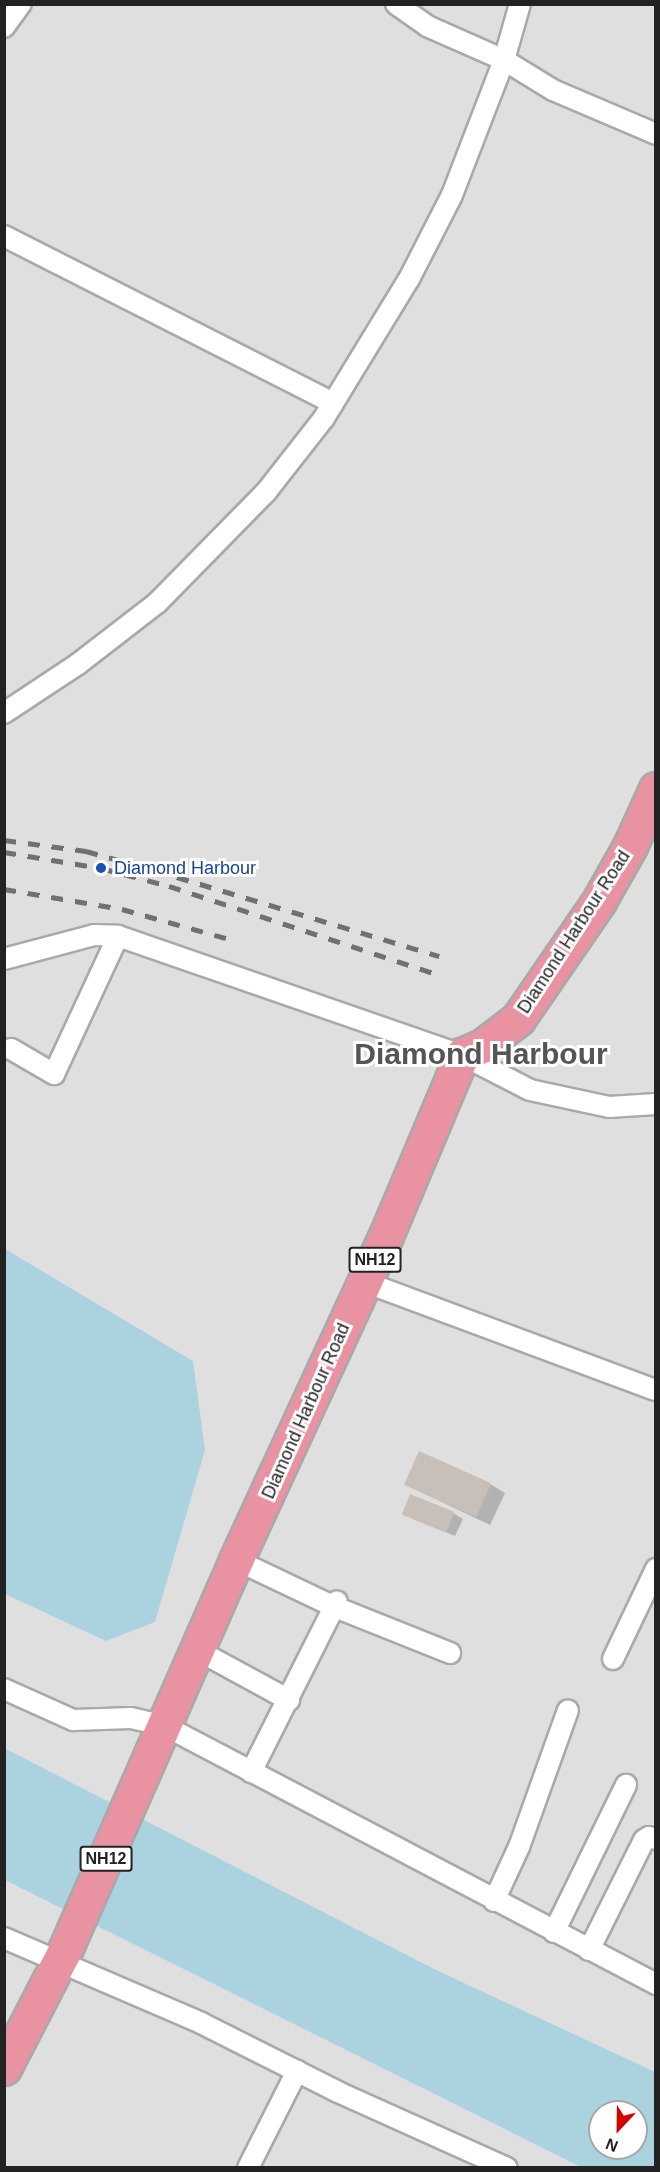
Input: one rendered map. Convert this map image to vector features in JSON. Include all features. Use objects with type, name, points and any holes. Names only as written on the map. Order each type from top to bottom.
[{"type":"highway","name":"Diamond Harbour Road","points":[[4,2068],[62,1956],[237,1560],[365,1282],[462,1055],[484,1045],[518,1019],[599,901],[630,846],[656,789]]},
{"type":"street","points":[[4,27],[21,4]]},
{"type":"street","points":[[396,4],[427,26],[504,60],[553,90],[656,134]]},
{"type":"street","points":[[4,713],[78,664],[189,573],[266,492],[333,403],[409,279],[452,195],[504,60],[520,4]]},
{"type":"street","points":[[4,236],[333,403]]},
{"type":"street","points":[[4,959],[94,935],[118,936],[462,1055],[530,1090],[609,1107],[656,1104]]},
{"type":"street","points":[[11,1049],[54,1074],[118,936]]},
{"type":"street","points":[[365,1282],[656,1390]]},
{"type":"street","points":[[237,1560],[450,1653]]},
{"type":"street","points":[[613,1659],[656,1569]]},
{"type":"street","points":[[251,1772],[290,1700],[336,1604]]},
{"type":"street","points":[[197,1650],[290,1700]]},
{"type":"street","points":[[4,1689],[73,1720],[131,1718],[165,1726],[494,1901],[656,1984]]},
{"type":"street","points":[[494,1901],[519,1847],[568,1710]]},
{"type":"street","points":[[554,1932],[626,1785]]},
{"type":"street","points":[[589,1950],[644,1840],[649,1837],[656,1839]]},
{"type":"street","points":[[4,1938],[62,1956],[297,2071],[507,2168]]},
{"type":"street","points":[[248,2168],[297,2071]]},
{"type":"shaded area","name":"Diamond Harbour","points":[[5,5],[655,5],[655,2167],[5,2168]]},
{"type":"water","points":[[5,1249],[193,1361],[205,1450],[155,1622],[106,1641],[5,1594]]},
{"type":"water","points":[[4,1748],[434,1969],[655,2072],[655,2167],[581,2167],[5,1880]]},
{"type":"building","points":[[419,1451],[491,1483],[476,1517],[404,1485]]},
{"type":"building","points":[[410,1494],[455,1512],[446,1532],[402,1514]]},
{"type":"railway","points":[[4,840],[86,851],[439,956]]},
{"type":"railway","points":[[4,852],[101,868],[169,886],[436,974]]},
{"type":"railway","points":[[4,889],[122,909],[226,938]]},
{"type":"place","name":"Diamond Harbour","points":[[101,868]]},
{"type":"district","name":"Diamond Harbour","points":[[481,1054]]}]
